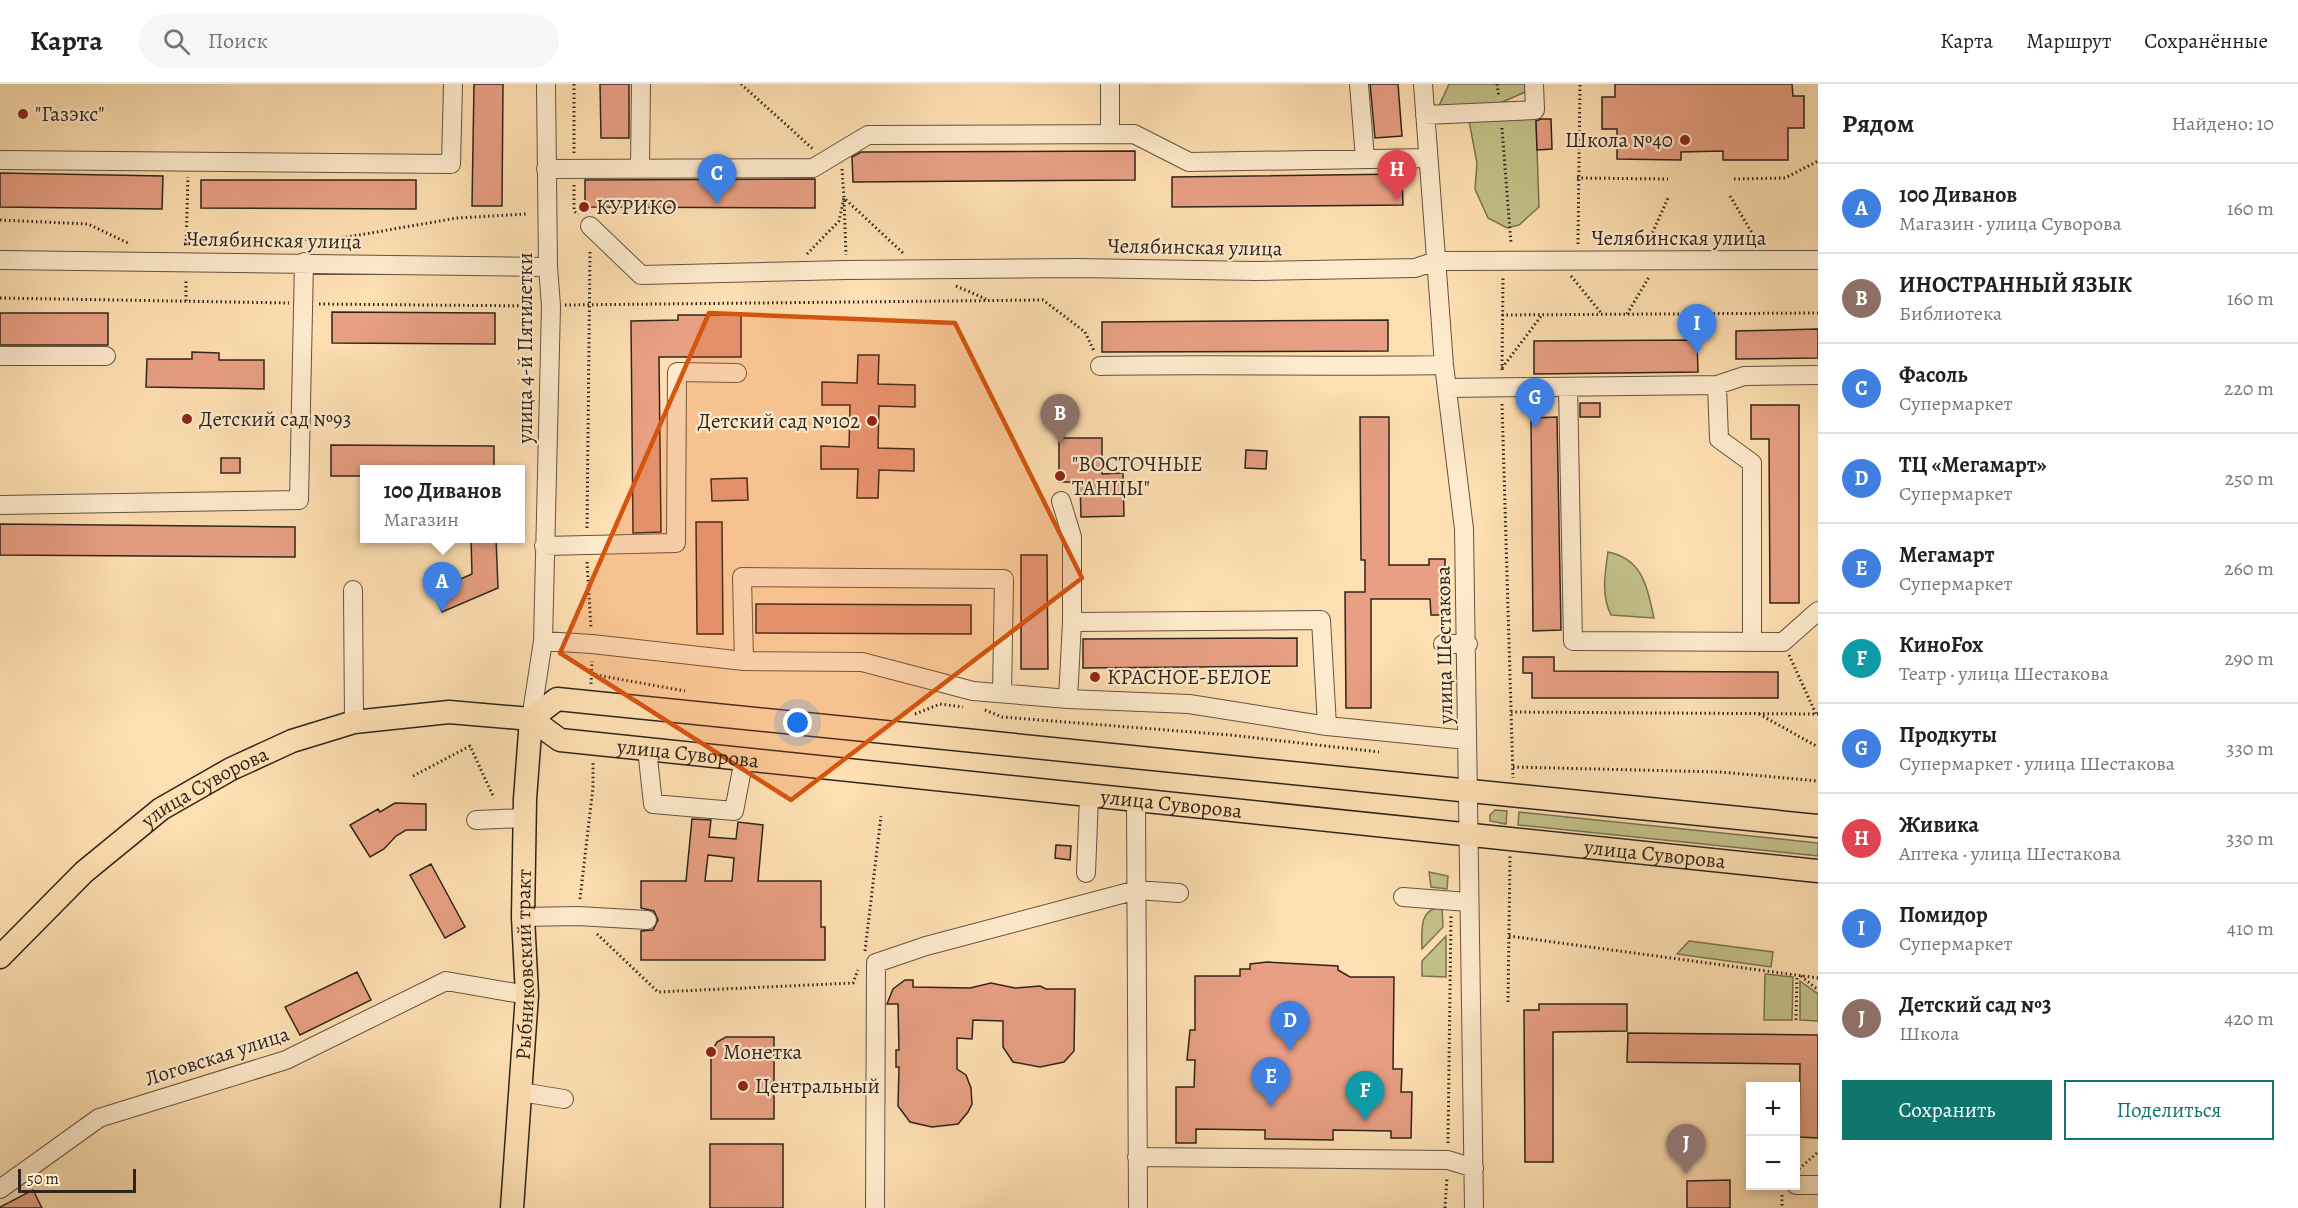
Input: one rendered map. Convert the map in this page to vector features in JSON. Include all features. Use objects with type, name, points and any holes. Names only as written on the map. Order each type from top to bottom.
[{"type":"main road","name":"улица Суворова","points":[[531,718],[557,699],[1818,826]]},
{"type":"main road","name":"улица Суворова","points":[[0,957],[84,872],[161,809],[231,769],[272,750],[354,722],[449,712],[531,718],[560,740],[593,744],[1818,871]]},
{"type":"main road","name":"Рыбниковский тракт","points":[[512,1208],[527,995],[523,918],[525,818],[531,718]]},
{"type":"street","points":[[0,159],[451,164],[453,84]]},
{"type":"street","name":"улица 4-й Пятилетки","points":[[531,718],[543,641],[551,306],[548,267],[546,84]]},
{"type":"street","points":[[640,168],[641,84]]},
{"type":"street","points":[[1110,84],[1110,134]]},
{"type":"street","points":[[1359,84],[1365,159]]},
{"type":"street","name":"улица Шестакова","points":[[1423,84],[1444,365],[1464,529],[1468,644],[1467,835],[1460,902],[1474,1168],[1474,1208]]},
{"type":"street","points":[[1425,115],[1535,110],[1534,84]]},
{"type":"street","points":[[546,169],[813,168],[868,135],[1134,134],[1189,162],[1428,158]]},
{"type":"street","name":"Челябинская улица","points":[[590,226],[641,276],[846,270],[1078,268],[1256,272],[1415,268],[1436,261],[1818,260]]},
{"type":"street","name":"Челябинская улица","points":[[0,260],[186,253],[304,262],[548,267]]},
{"type":"street","points":[[0,505],[299,500],[304,262]]},
{"type":"street","points":[[0,356],[106,356]]},
{"type":"street","points":[[1100,366],[1444,365]]},
{"type":"street","points":[[544,546],[676,543],[677,372],[737,373]]},
{"type":"street","points":[[1447,388],[1717,385],[1744,376],[1818,375]]},
{"type":"street","points":[[1717,385],[1719,439],[1752,463],[1752,641]]},
{"type":"street","points":[[1568,387],[1572,641],[1784,642],[1818,611]]},
{"type":"street","points":[[1061,501],[1072,537],[1072,622],[1068,699]]},
{"type":"street","points":[[744,661],[742,577],[1004,579],[1002,693]]},
{"type":"street","points":[[353,590],[354,722]]},
{"type":"street","points":[[1072,622],[1321,620],[1327,726]]},
{"type":"street","points":[[543,641],[592,644],[744,661],[862,662],[973,691],[1068,699],[1189,704],[1327,726],[1422,728],[1467,740]]},
{"type":"street","points":[[1443,644],[1468,644]]},
{"type":"street","points":[[647,749],[653,804],[734,811],[744,759]]},
{"type":"street","points":[[1086,873],[1089,796]]},
{"type":"street","points":[[1136,800],[1138,1208]]},
{"type":"street","points":[[476,820],[525,818]]},
{"type":"street","points":[[875,1208],[869,963],[1137,890],[1179,893]]},
{"type":"street","points":[[1402,897],[1460,902]]},
{"type":"street","points":[[523,918],[578,916],[646,920]]},
{"type":"street","name":"Логовская улица","points":[[0,1189],[99,1118],[286,1060],[446,981],[527,995]]},
{"type":"street","points":[[521,1092],[564,1099]]},
{"type":"street","points":[[1137,1157],[1448,1160],[1474,1168]]},
{"type":"street","points":[[1800,1185],[1818,1185]]},
{"type":"path","points":[[574,84],[574,212],[590,226],[587,545],[592,644],[591,702]]},
{"type":"path","points":[[741,84],[833,155],[844,198],[846,270]]},
{"type":"path","points":[[1497,84],[1511,218],[1502,315],[1502,388],[1514,795]]},
{"type":"path","points":[[1579,261],[1577,178],[1580,84]]},
{"type":"path","points":[[186,301],[188,161]]},
{"type":"path","points":[[1734,179],[1785,178],[1818,162]]},
{"type":"path","points":[[1577,178],[1668,179]]},
{"type":"path","points":[[1730,196],[1768,260]]},
{"type":"path","points":[[844,198],[920,270]]},
{"type":"path","points":[[789,272],[839,221],[844,198]]},
{"type":"path","points":[[1640,261],[1668,198]]},
{"type":"path","points":[[175,244],[186,253],[342,238],[458,218],[526,214]]},
{"type":"path","points":[[0,220],[88,224],[129,244],[141,244]]},
{"type":"path","points":[[1627,314],[1659,260]]},
{"type":"path","points":[[1559,261],[1602,314]]},
{"type":"path","points":[[949,283],[987,300]]},
{"type":"path","points":[[1502,315],[1818,313]]},
{"type":"path","points":[[1502,368],[1542,315]]},
{"type":"path","points":[[1511,712],[1817,714],[1784,642]]},
{"type":"path","points":[[591,674],[693,693]]},
{"type":"path","points":[[907,714],[918,715],[940,704],[986,710],[1002,717],[1230,735],[1379,752]]},
{"type":"path","points":[[1758,714],[1818,747]]},
{"type":"path","points":[[593,744],[594,787],[578,916],[658,992],[853,983],[869,963],[865,954],[881,816]]},
{"type":"path","points":[[413,776],[470,746],[494,798]]},
{"type":"path","points":[[1513,767],[1719,772],[1818,780]]},
{"type":"path","points":[[1508,1002],[1511,839]]},
{"type":"path","points":[[1445,1208],[1460,902]]},
{"type":"path","points":[[1509,936],[1818,978]]},
{"type":"path","points":[[1799,975],[1818,990]]},
{"type":"path","points":[[1796,1020],[1799,975]]},
{"type":"path","points":[[1800,1168],[1818,1152]]},
{"type":"path","points":[[1782,1190],[1782,1208]]},
{"type":"highlighted area","points":[[709,313],[955,323],[1082,578],[791,800],[560,653]]},
{"type":"shaded area","points":[[1449,84],[1531,84],[1532,89],[1498,104],[1438,108]]},
{"type":"shaded area","points":[[1506,117],[1536,119],[1539,207],[1519,225],[1507,228],[1488,218],[1475,189],[1477,163],[1469,121]]},
{"type":"shaded area","points":[[1608,552],[1629,561],[1642,576],[1654,618],[1611,615],[1605,592]]},
{"type":"shaded area","points":[[1495,810],[1507,811],[1506,824],[1490,821],[1490,815]]},
{"type":"shaded area","points":[[1519,812],[1818,843],[1818,856],[1518,825]]},
{"type":"shaded area","points":[[1429,872],[1448,876],[1447,889],[1431,887]]},
{"type":"shaded area","points":[[1442,906],[1443,927],[1422,949],[1422,928],[1425,916],[1434,908]]},
{"type":"shaded area","points":[[1446,936],[1446,977],[1422,976],[1422,961]]},
{"type":"shaded area","points":[[1689,941],[1773,952],[1771,967],[1677,954]]},
{"type":"shaded area","points":[[1765,974],[1793,977],[1792,1020],[1764,1020]]},
{"type":"shaded area","points":[[1800,981],[1818,994],[1818,1021],[1800,1020]]},
{"type":"building","points":[[474,84],[503,84],[502,206],[472,206]]},
{"type":"building","points":[[600,84],[629,84],[629,138],[601,138]]},
{"type":"building","points":[[1370,84],[1398,84],[1402,136],[1375,138]]},
{"type":"building","points":[[1615,84],[1792,84],[1793,96],[1804,96],[1804,128],[1788,128],[1788,160],[1723,160],[1723,151],[1681,152],[1681,160],[1617,159],[1617,129],[1602,129],[1602,97],[1615,97]]},
{"type":"building","points":[[1551,119],[1552,149],[1537,150],[1536,121]]},
{"type":"building","points":[[1135,151],[1135,180],[853,182],[852,157],[861,152]]},
{"type":"building","points":[[0,173],[163,176],[162,209],[0,207]]},
{"type":"building","points":[[1402,174],[1403,205],[1172,207],[1172,177]]},
{"type":"building","points":[[815,179],[815,208],[585,207],[585,180]]},
{"type":"building","points":[[201,180],[416,180],[416,209],[201,208]]},
{"type":"building","points":[[332,312],[495,313],[495,344],[332,343]]},
{"type":"building","points":[[0,313],[108,313],[108,345],[0,345]]},
{"type":"building","points":[[678,315],[741,315],[741,357],[659,357],[661,532],[633,533],[631,321],[678,320]]},
{"type":"building","points":[[1388,320],[1388,351],[1102,352],[1102,322]]},
{"type":"building","points":[[1818,329],[1818,358],[1736,359],[1736,331]]},
{"type":"building","points":[[1697,340],[1698,372],[1534,374],[1534,341]]},
{"type":"building","points":[[192,352],[219,353],[219,360],[264,360],[264,389],[146,387],[147,359],[192,359]]},
{"type":"building","points":[[858,355],[879,355],[878,384],[915,385],[915,407],[879,406],[878,448],[914,449],[914,471],[879,470],[878,498],[857,498],[858,469],[821,469],[821,446],[849,447],[850,405],[822,405],[822,382],[857,383]]},
{"type":"building","points":[[1580,403],[1600,403],[1600,417],[1580,417]]},
{"type":"building","points":[[1751,405],[1799,405],[1799,603],[1770,603],[1769,439],[1751,439]]},
{"type":"building","points":[[1360,417],[1389,417],[1389,565],[1429,565],[1429,559],[1445,559],[1445,615],[1431,615],[1430,599],[1371,599],[1371,708],[1346,708],[1345,592],[1365,592],[1365,560],[1361,560]]},
{"type":"building","points":[[1557,417],[1561,630],[1533,631],[1531,418]]},
{"type":"building","points":[[1059,438],[1102,438],[1102,474],[1123,473],[1124,516],[1081,517],[1080,482],[1059,482]]},
{"type":"building","points":[[331,445],[494,446],[494,465],[360,465],[360,476],[331,476]]},
{"type":"building","points":[[1246,450],[1267,451],[1266,469],[1245,468]]},
{"type":"building","points":[[221,458],[240,458],[240,473],[221,473]]},
{"type":"building","points":[[747,478],[748,500],[712,501],[711,479]]},
{"type":"building","points":[[696,522],[722,522],[723,634],[697,634]]},
{"type":"building","points":[[0,524],[295,527],[295,557],[0,555]]},
{"type":"building","points":[[471,543],[496,543],[498,588],[442,612],[433,591],[472,574]]},
{"type":"building","points":[[1021,555],[1047,555],[1048,669],[1021,669]]},
{"type":"building","points":[[756,604],[971,605],[971,634],[756,633]]},
{"type":"building","points":[[1297,638],[1297,666],[1083,668],[1083,639]]},
{"type":"building","points":[[1523,657],[1554,657],[1554,671],[1778,672],[1778,698],[1532,698],[1532,673],[1523,673]]},
{"type":"building","points":[[395,803],[426,804],[426,830],[406,830],[396,836],[384,849],[370,857],[350,825],[378,809],[380,812]]},
{"type":"building","points":[[692,819],[711,820],[709,837],[736,839],[738,822],[763,825],[758,881],[821,881],[821,927],[825,927],[825,960],[641,960],[641,931],[653,930],[658,920],[654,911],[641,908],[641,881],[686,881]],"holes":[[[708,855],[734,858],[732,881],[705,881]]]},
{"type":"building","points":[[1056,845],[1071,846],[1070,860],[1055,858]]},
{"type":"building","points":[[431,864],[465,927],[445,938],[410,875]]},
{"type":"building","points":[[1267,962],[1338,966],[1338,970],[1350,977],[1394,977],[1393,1069],[1402,1069],[1401,1092],[1412,1092],[1411,1138],[1391,1138],[1391,1131],[1333,1130],[1333,1140],[1265,1139],[1265,1130],[1196,1129],[1196,1143],[1176,1143],[1176,1087],[1194,1087],[1195,1060],[1187,1060],[1190,1030],[1195,1030],[1195,976],[1240,976],[1240,969],[1250,969],[1250,964]]},
{"type":"building","points":[[357,972],[371,1000],[300,1035],[285,1007]]},
{"type":"building","points":[[905,980],[913,980],[913,987],[970,988],[991,983],[1015,988],[1040,986],[1046,989],[1075,989],[1074,1051],[1064,1062],[1040,1067],[1013,1062],[1003,1047],[1003,1021],[973,1020],[972,1039],[957,1038],[957,1069],[966,1075],[971,1088],[972,1104],[968,1112],[958,1124],[932,1127],[910,1122],[898,1106],[899,1067],[896,1067],[896,1050],[899,1050],[898,1004],[887,1004],[893,989]]},
{"type":"building","points":[[1539,1004],[1627,1004],[1627,1031],[1553,1032],[1553,1162],[1525,1162],[1524,1010],[1539,1010]]},
{"type":"building","points":[[1628,1033],[1818,1035],[1818,1138],[1800,1137],[1800,1064],[1627,1062]]},
{"type":"building","name":"Центральный","points":[[726,1037],[774,1037],[774,1119],[711,1119],[711,1052],[717,1042]]},
{"type":"building","name":"Центральный","points":[[710,1144],[783,1144],[783,1208],[710,1208]]},
{"type":"building","points":[[1730,1180],[1730,1208],[1687,1208],[1687,1181]]},
{"type":"building","points":[[33,1190],[42,1208],[0,1208],[0,1207]]},
{"type":"place","name":"\"Газэкс\"","points":[[23,114]]},
{"type":"place","name":"Школа №40","points":[[1685,140]]},
{"type":"place","name":"Живика","points":[[1397,200]]},
{"type":"place","name":"Фасоль","points":[[717,204]]},
{"type":"place","name":"КУРИКО","points":[[584,207]]},
{"type":"place","name":"Помидор","points":[[1697,354]]},
{"type":"place","name":"Детский сад №93","points":[[187,419]]},
{"type":"place","name":"Детский сад №102","points":[[872,421]]},
{"type":"place","name":"Продкуты","points":[[1535,428]]},
{"type":"place","name":"ИНОСТРАННЫЙ ЯЗЫК","points":[[1060,444]]},
{"type":"place","name":"\"ВОСТОЧНЫЕ ТАНЦЫ\"","points":[[1060,476]]},
{"type":"place","name":"100 Диванов","points":[[442,612]]},
{"type":"place","name":"КРАСНОЕ-БЕЛОЕ","points":[[1095,677]]},
{"type":"place","name":"ТЦ «Мегамарт»","points":[[1290,1051]]},
{"type":"place","name":"Монетка","points":[[711,1052]]},
{"type":"place","name":"Центральный","points":[[743,1086]]},
{"type":"place","name":"Мегамарт","points":[[1271,1107]]},
{"type":"place","name":"КиноFox","points":[[1365,1121]]},
{"type":"place","name":"Детский сад №3","points":[[1686,1174]]}]
